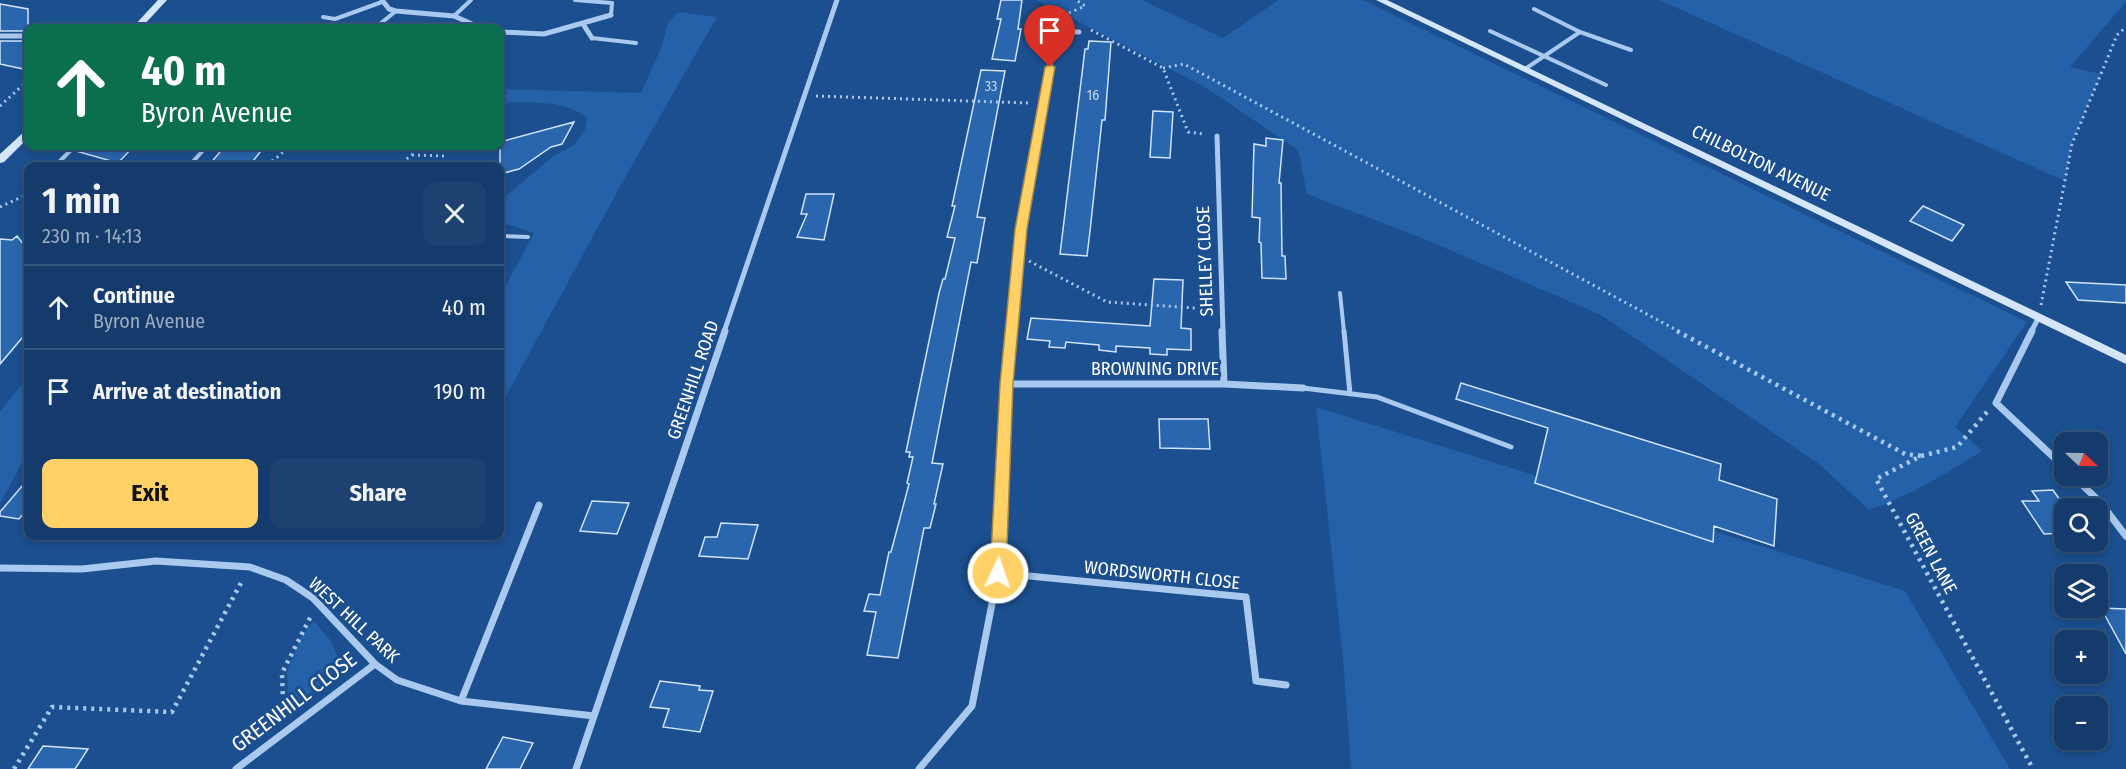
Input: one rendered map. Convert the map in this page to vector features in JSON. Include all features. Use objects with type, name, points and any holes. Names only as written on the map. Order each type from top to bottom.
[{"type":"main road","points":[[140,24],[163,0]]},
{"type":"main road","name":"CHILBOLTON AVENUE","points":[[1380,0],[2126,360]]},
{"type":"main road","points":[[1,159],[24,137]]},
{"type":"street","name":"GREENHILL ROAD","points":[[576,769],[837,0]]},
{"type":"street","points":[[382,1],[396,11],[454,16],[472,24]]},
{"type":"street","points":[[504,32],[544,34],[611,15]]},
{"type":"street","points":[[919,769],[972,706],[998,573],[1007,384],[1021,229],[1058,19]]},
{"type":"street","points":[[583,24],[592,38]]},
{"type":"street","points":[[1056,31],[1079,32]]},
{"type":"street","points":[[0,36],[24,36]]},
{"type":"street","name":"SHELLEY CLOSE","points":[[1216,136],[1224,384]]},
{"type":"street","points":[[2038,317],[1996,403],[2054,458]]},
{"type":"street","name":"BROWNING DRIVE","points":[[1007,384],[1224,384],[1303,388]]},
{"type":"street","points":[[2083,486],[2100,502],[2126,536]]},
{"type":"street","points":[[461,701],[539,505]]},
{"type":"street","name":"WEST HILL PARK","points":[[0,568],[82,569],[156,561],[250,567],[286,580],[318,603],[375,664],[405,683],[461,701],[594,716]]},
{"type":"street","name":"WORDSWORTH CLOSE","points":[[998,573],[1246,597],[1256,681],[1286,685]]},
{"type":"street","name":"GREENHILL CLOSE","points":[[236,769],[375,664]]},
{"type":"lane","points":[[454,16],[471,0]]},
{"type":"lane","points":[[576,0],[612,3],[611,15]]},
{"type":"lane","points":[[323,17],[335,19],[382,1]]},
{"type":"lane","points":[[1534,9],[1580,32],[1631,50]]},
{"type":"lane","points":[[380,24],[396,11]]},
{"type":"lane","points":[[1490,31],[1606,85]]},
{"type":"lane","points":[[1525,69],[1580,32]]},
{"type":"lane","points":[[592,38],[636,43]]},
{"type":"lane","points":[[59,162],[71,150]]},
{"type":"lane","points":[[193,162],[203,150]]},
{"type":"lane","points":[[504,236],[528,237]]},
{"type":"lane","points":[[1340,293],[1350,394]]},
{"type":"lane","points":[[1303,388],[1377,397],[1510,447]]},
{"type":"path","points":[[1058,19],[1085,6],[1076,0]]},
{"type":"path","points":[[2038,317],[2072,144],[2117,35],[2126,27]]},
{"type":"path","points":[[1079,32],[1094,29],[1163,68],[1188,132],[1216,136]]},
{"type":"path","points":[[1163,68],[1184,64],[1905,454],[1921,456]]},
{"type":"path","points":[[0,106],[24,85]]},
{"type":"path","points":[[803,96],[1043,104]]},
{"type":"path","points":[[270,162],[285,150]]},
{"type":"path","points":[[402,162],[415,150]]},
{"type":"path","points":[[412,155],[445,156]]},
{"type":"path","points":[[0,207],[24,196]]},
{"type":"path","points":[[1019,255],[1107,302],[1222,310]]},
{"type":"path","name":"GREEN LANE","points":[[1996,403],[1957,447],[1921,456],[1876,479],[2033,769]]},
{"type":"path","points":[[14,769],[52,707],[172,712],[250,567]]},
{"type":"path","points":[[263,749],[282,701],[282,673],[318,603]]},
{"type":"shaded area","points":[[1036,0],[1142,0],[1223,38],[1278,0],[1363,0],[2027,322],[1955,427],[1982,451],[1913,491],[1869,510],[1819,464],[1601,315],[1424,239],[1307,194],[1298,150],[1205,87]]},
{"type":"shaded area","points":[[1659,0],[2126,0],[2126,2],[2070,67],[2101,74],[2072,144],[2065,181]]},
{"type":"shaded area","points":[[678,12],[717,17],[622,183],[504,400],[504,287],[534,233],[504,223],[504,200],[552,157],[574,145],[585,130],[587,118],[578,112],[557,105],[504,102],[504,89],[641,93],[661,48],[668,23]]},
{"type":"shaded area","points":[[24,381],[24,459],[0,504],[0,412]]},
{"type":"shaded area","points":[[1316,407],[1905,591],[2010,769],[1351,769],[1343,659]]},
{"type":"shaded area","points":[[314,621],[331,641],[338,658],[332,676],[323,688],[278,722],[288,698],[287,671],[300,639]]},
{"type":"building","points":[[1001,0],[1022,0],[1018,29],[1021,29],[1015,61],[992,59],[1001,19],[997,19]]},
{"type":"building","points":[[0,4],[28,9],[28,24],[24,24],[24,31],[0,31]]},
{"type":"building","points":[[0,41],[24,41],[24,69],[0,64]]},
{"type":"building","points":[[1089,41],[1111,42],[1105,120],[1102,120],[1087,256],[1060,254],[1085,49],[1088,49]]},
{"type":"building","points":[[981,70],[1005,71],[977,217],[985,218],[977,263],[971,262],[932,463],[943,464],[934,504],[936,504],[930,528],[924,528],[898,658],[867,655],[876,612],[864,611],[869,594],[880,595],[889,552],[891,552],[909,484],[907,483],[913,457],[909,457],[910,452],[906,452],[939,293],[943,279],[945,279],[955,238],[947,237]]},
{"type":"building","points":[[1153,111],[1173,112],[1170,158],[1150,157]]},
{"type":"building","points":[[574,122],[562,144],[551,147],[519,169],[504,173],[504,162],[500,162],[500,150],[504,150],[504,141]]},
{"type":"building","points":[[1266,138],[1283,140],[1279,183],[1281,183],[1282,256],[1285,256],[1286,279],[1262,278],[1260,218],[1252,217],[1254,144],[1266,146]]},
{"type":"building","points":[[77,150],[130,150],[119,162]]},
{"type":"building","points":[[222,150],[262,150],[252,162],[212,162]]},
{"type":"building","points":[[806,194],[834,194],[824,240],[797,237],[807,214],[801,214]]},
{"type":"building","points":[[1923,206],[1964,225],[1952,241],[1910,221]]},
{"type":"building","points":[[17,236],[24,245],[24,336],[0,364],[0,239],[12,240]]},
{"type":"building","points":[[1154,279],[1183,280],[1181,328],[1191,329],[1191,350],[1167,349],[1167,355],[1150,354],[1150,348],[1116,346],[1116,352],[1099,350],[1099,345],[1066,342],[1065,348],[1049,347],[1050,341],[1027,339],[1031,318],[1150,326]]},
{"type":"building","points":[[2066,282],[2126,285],[2126,303],[2078,300]]},
{"type":"building","points":[[1461,383],[1721,464],[1719,480],[1777,499],[1774,546],[1714,526],[1713,542],[1535,483],[1548,428],[1456,399]]},
{"type":"building","points":[[1159,419],[1208,419],[1210,449],[1160,448]]},
{"type":"building","points":[[24,484],[24,513],[19,519],[0,516],[0,512]]},
{"type":"building","points":[[2053,490],[2058,498],[2054,498],[2054,534],[2044,534],[2022,501],[2039,501],[2032,491]]},
{"type":"building","points":[[592,501],[629,503],[617,534],[580,531]]},
{"type":"building","points":[[721,523],[758,525],[748,559],[699,556],[705,537],[717,537]]},
{"type":"building","points":[[2108,608],[2126,609],[2126,654],[2106,618]]},
{"type":"building","points":[[660,681],[700,686],[699,690],[713,691],[700,732],[663,727],[669,709],[650,707]]},
{"type":"building","points":[[503,737],[533,743],[520,769],[486,769]]},
{"type":"building","points":[[43,746],[88,749],[75,769],[28,769]]},
{"type":"route","points":[[998,573],[1007,384],[1021,229],[1050,67]]}]
